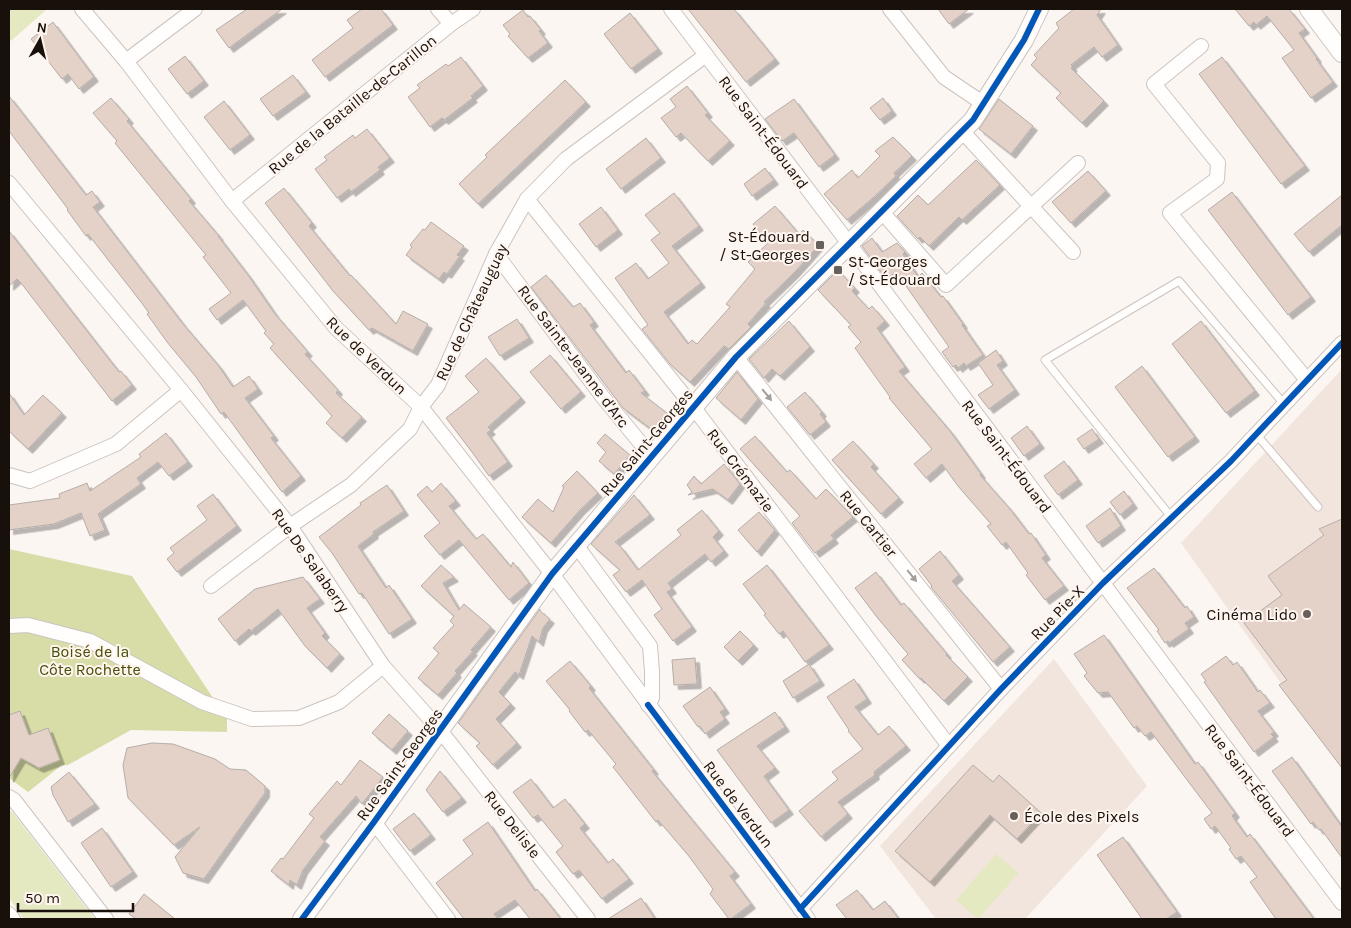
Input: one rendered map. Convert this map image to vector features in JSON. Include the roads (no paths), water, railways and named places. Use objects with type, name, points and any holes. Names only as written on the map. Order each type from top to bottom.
[{"type":"street","name":"Rue de Verdun","points":[[82,9],[126,61],[232,201],[336,328],[421,407],[552,574],[804,914]]},
{"type":"street","points":[[126,61],[195,9]]},
{"type":"street","points":[[438,9],[451,24]]},
{"type":"street","name":"Rue de la Bataille-de-Carillon","points":[[232,201],[451,24],[473,9]]},
{"type":"street","name":"Rue Saint-Édouard","points":[[671,9],[850,245],[1342,904]]},
{"type":"street","points":[[890,9],[944,77],[984,104]]},
{"type":"street","name":"Rue Saint-Georges","points":[[302,919],[552,574],[736,357],[973,120],[1024,40],[1039,9]]},
{"type":"street","points":[[1309,9],[1342,53]]},
{"type":"street","points":[[1201,46],[1154,84],[1218,163],[1217,179],[1170,212],[1308,380]]},
{"type":"street","name":"Rue de Châteauguay","points":[[211,586],[290,526],[351,485],[410,429],[421,407],[438,385],[496,254],[528,199],[566,159],[706,55]]},
{"type":"street","points":[[962,131],[1073,252]]},
{"type":"street","points":[[882,212],[946,285],[1078,163]]},
{"type":"street","name":"Rue De Salaberry","points":[[9,183],[181,390],[290,526],[383,666],[439,729]]},
{"type":"street","name":"Rue Crémazie","points":[[528,199],[694,408],[949,746]]},
{"type":"street","name":"Rue Sainte-Jeanne d'Arc","points":[[496,254],[602,396],[652,458]]},
{"type":"street","name":"Rue Pie-X","points":[[804,914],[949,746],[1002,689],[1103,583],[1172,518],[1256,434],[1342,343]]},
{"type":"street","name":"Rue Cartier","points":[[736,357],[1002,689]]},
{"type":"street","points":[[9,475],[30,481],[116,444],[181,390]]},
{"type":"street","points":[[576,545],[650,646],[652,698],[648,704]]},
{"type":"street","points":[[9,626],[28,625],[90,641],[202,702],[252,719],[298,718],[339,702],[383,666]]},
{"type":"street","name":"Rue Delisle","points":[[439,729],[588,919]]},
{"type":"street","points":[[9,797],[14,800],[106,919]]},
{"type":"street","points":[[374,822],[448,919]]},
{"type":"street","points":[[9,914],[13,919]]},
{"type":"lane","points":[[1172,518],[1045,360],[1179,281],[1284,404]]},
{"type":"lane","points":[[1256,434],[1318,507]]},
{"type":"place","name":"St-Édouard / St-Georges","points":[[820,245]]},
{"type":"place","name":"St-Georges / St-Édouard","points":[[838,270]]},
{"type":"place","name":"Cinéma Lido","points":[[1307,614]]},
{"type":"place","name":"École des Pixels","points":[[1014,816]]},
{"type":"park label","name":"Boisé de la Côte Rochette","points":[[90,660]]}]
